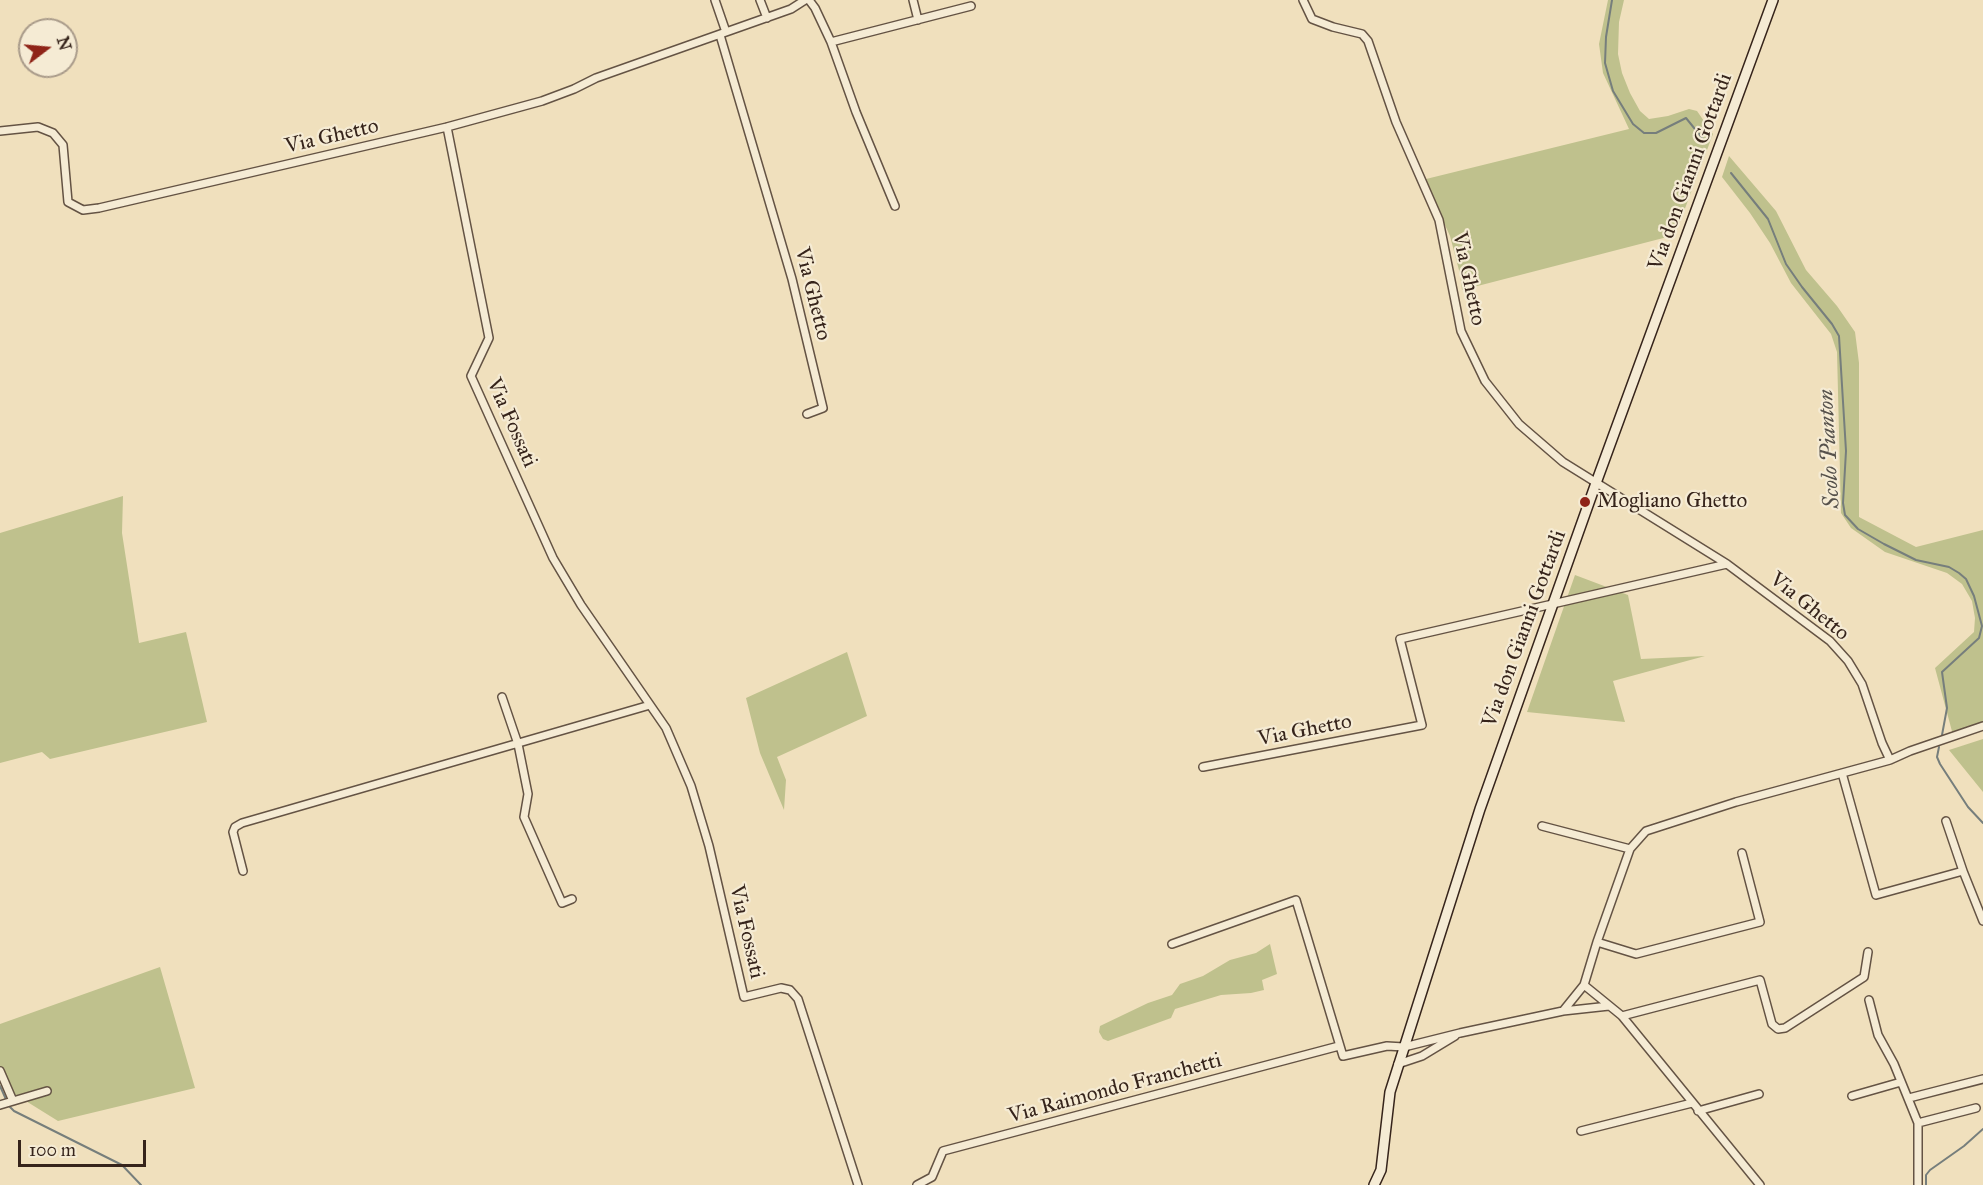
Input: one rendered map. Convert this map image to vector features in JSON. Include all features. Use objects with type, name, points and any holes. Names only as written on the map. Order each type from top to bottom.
[{"type":"main road","name":"Via don Gianni Gottardi","points":[[1374,1185],[1381,1170],[1390,1092],[1480,809],[1596,483],[1774,0]]},
{"type":"street","name":"Via Ghetto","points":[[716,0],[723,33],[792,279],[823,408],[807,414]]},
{"type":"street","points":[[760,0],[766,18]]},
{"type":"street","name":"Via Ghetto","points":[[0,131],[38,127],[53,133],[63,145],[68,202],[83,210],[99,208],[447,127],[542,101],[596,78],[791,9],[807,0],[816,8],[831,42],[856,112],[895,206]]},
{"type":"street","points":[[913,0],[918,20]]},
{"type":"street","name":"Via Ghetto","points":[[1303,0],[1312,19],[1362,34],[1368,41],[1396,122],[1439,220],[1461,331],[1485,381],[1519,424],[1563,462],[1726,564],[1830,641],[1848,661],[1862,684],[1890,760]]},
{"type":"street","points":[[831,42],[971,6]]},
{"type":"street","name":"Via Fossati","points":[[447,127],[489,338],[471,376],[553,558],[581,605],[666,728],[691,786],[709,846],[744,997],[781,988],[790,990],[798,999],[858,1185]]},
{"type":"street","name":"Via Ghetto","points":[[1203,767],[1422,725],[1400,639],[1726,564]]},
{"type":"street","points":[[502,697],[518,744],[528,794],[524,817],[562,903],[572,898]]},
{"type":"street","points":[[243,871],[233,832],[235,827],[242,823],[650,705]]},
{"type":"street","points":[[1563,1011],[1584,985],[1630,849],[1646,831],[1736,802],[1890,760],[1983,726]]},
{"type":"street","points":[[1842,773],[1876,895],[1963,871]]},
{"type":"street","points":[[1946,821],[1983,921]]},
{"type":"street","points":[[1542,826],[1630,849]]},
{"type":"street","points":[[1597,942],[1636,954],[1760,922],[1742,853]]},
{"type":"street","points":[[1172,944],[1296,900],[1339,1046]]},
{"type":"street","points":[[1622,1016],[1760,980],[1772,1024],[1781,1029],[1794,1023],[1864,977],[1868,952]]},
{"type":"street","points":[[1584,985],[1622,1016],[1760,1185]]},
{"type":"street","points":[[1869,1000],[1878,1035],[1894,1064],[1918,1123],[1918,1185]]},
{"type":"street","points":[[1404,1047],[1563,1011],[1609,1006]]},
{"type":"street","points":[[1398,1064],[1422,1056],[1460,1033]]},
{"type":"street","name":"Via Raimondo Franchetti","points":[[917,1185],[932,1177],[943,1151],[1339,1046],[1343,1056],[1387,1046],[1404,1047]]},
{"type":"street","points":[[0,1071],[7,1103],[47,1091]]},
{"type":"street","points":[[1909,1098],[1983,1079]]},
{"type":"street","points":[[1852,1096],[1900,1083]]},
{"type":"street","points":[[1698,1111],[1759,1094]]},
{"type":"street","points":[[1581,1131],[1692,1103]]},
{"type":"street","points":[[1918,1123],[1976,1108]]},
{"type":"green space","points":[[1608,0],[1624,0],[1619,22],[1618,54],[1622,73],[1640,111],[1649,119],[1689,109],[1697,111],[1713,134],[1675,235],[1462,290],[1450,236],[1422,180],[1629,129],[1603,73],[1599,44]]},
{"type":"green space","points":[[1729,156],[1776,211],[1806,270],[1837,306],[1855,332],[1859,363],[1859,517],[1916,547],[1983,530],[1983,725],[1953,735],[1935,668],[1974,632],[1975,618],[1972,601],[1962,584],[1947,573],[1885,552],[1851,528],[1841,513],[1837,352],[1831,334],[1791,283],[1770,243],[1722,177]]},
{"type":"green space","points":[[123,496],[122,533],[139,643],[186,632],[207,722],[50,759],[42,752],[0,763],[0,533]]},
{"type":"green space","points":[[1575,575],[1628,595],[1641,659],[1705,656],[1613,681],[1625,722],[1527,712]]},
{"type":"green space","points":[[847,652],[867,716],[777,757],[786,780],[784,810],[760,753],[746,698]]},
{"type":"green space","points":[[1983,739],[1983,792],[1949,750]]},
{"type":"green space","points":[[1270,944],[1277,974],[1262,980],[1264,990],[1221,995],[1175,1009],[1171,1018],[1108,1041],[1103,1039],[1099,1032],[1100,1026],[1148,1003],[1172,995],[1180,984],[1203,976],[1230,960],[1256,953]]},
{"type":"green space","points":[[160,967],[195,1088],[58,1121],[21,1098],[13,1101],[0,1072],[0,1024]]},
{"type":"waterway","name":"Scolo Pianton","points":[[1612,0],[1606,37],[1605,63],[1613,91],[1633,124],[1644,133],[1656,133],[1686,118],[1703,139]]},
{"type":"waterway","name":"Scolo Pianton","points":[[1731,173],[1768,219],[1786,264],[1839,336],[1846,451],[1843,503],[1845,515],[1858,529],[1884,544],[1916,560],[1949,567],[1959,573],[1966,579],[1974,596],[1982,626],[1979,638],[1942,672],[1947,708],[1942,735]]},
{"type":"waterway","name":"Scolo Pianton","points":[[1939,747],[1937,757],[1940,764],[1968,807],[1983,823]]},
{"type":"waterway","points":[[0,1086],[9,1106],[14,1111],[122,1165],[141,1185]]},
{"type":"waterway","name":"Scolo Pianton","points":[[1926,1185],[1926,1175],[1930,1170],[1964,1146],[1983,1129]]},
{"type":"place","name":"Mogliano Ghetto","points":[[1585,502]]}]
